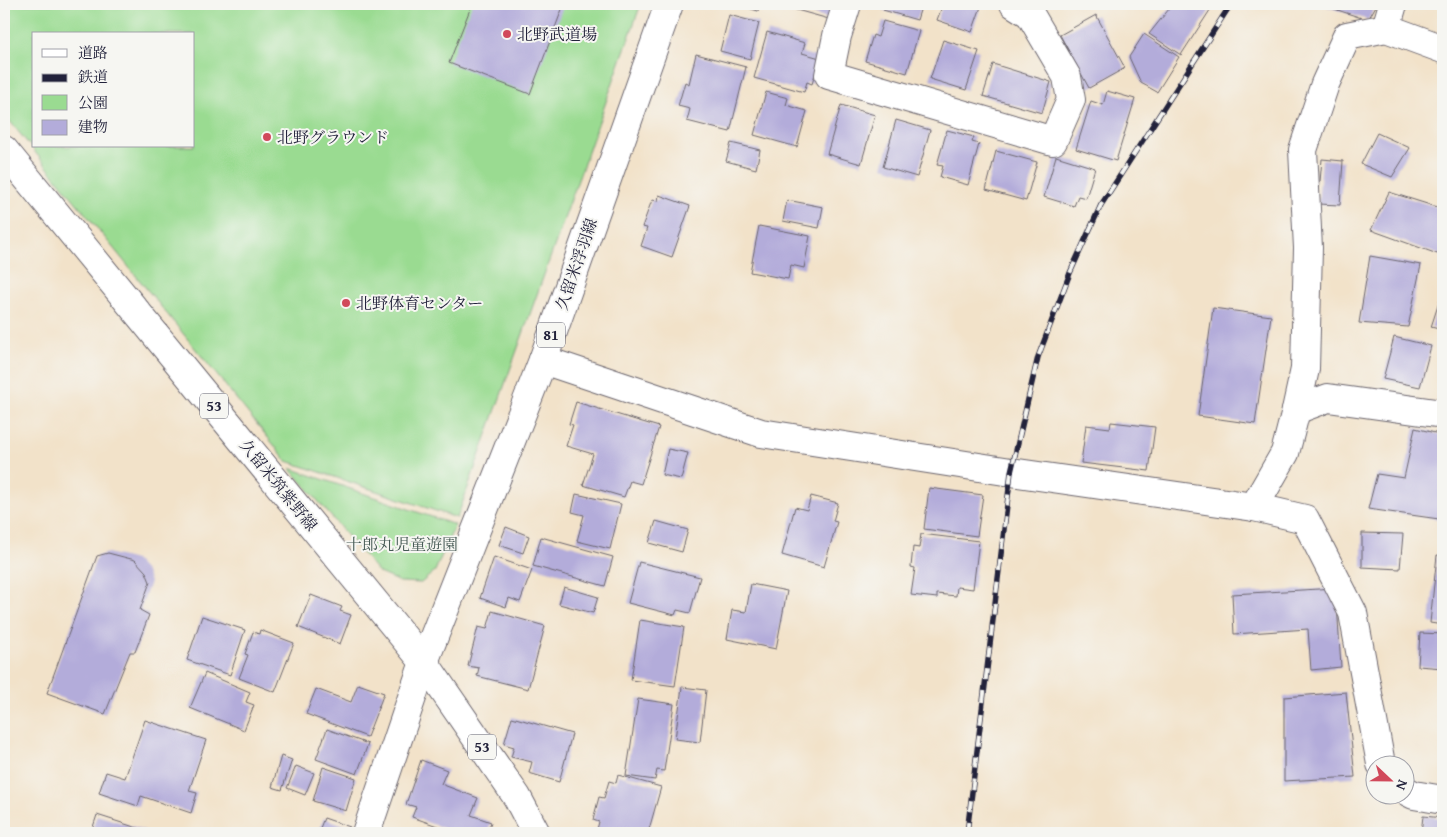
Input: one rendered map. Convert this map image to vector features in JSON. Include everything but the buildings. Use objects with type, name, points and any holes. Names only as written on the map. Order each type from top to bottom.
[{"type":"street","name":"久留米浮羽線","points":[[366,833],[424,662],[543,360],[669,4]]},
{"type":"street","points":[[847,4],[836,36],[829,75],[1053,141],[1071,100],[1068,77],[1030,14],[1014,4]]},
{"type":"street","points":[[1254,507],[1285,453],[1305,369],[1308,248],[1303,150],[1325,84],[1348,36],[1389,16],[1443,49]]},
{"type":"street","name":"久留米筑紫野線","points":[[4,150],[424,662],[517,797],[536,833]]},
{"type":"street","points":[[543,360],[761,433],[1254,507],[1305,520],[1353,612],[1380,754]]},
{"type":"street","points":[[1296,410],[1328,398],[1443,414]]},
{"type":"street","points":[[1414,795],[1443,800]]},
{"type":"green space","name":"北野体育センター","points":[[4,4],[641,4],[457,518],[287,461],[4,114]]},
{"type":"green space","name":"十郎丸児童遊園","points":[[290,468],[455,525],[435,571],[421,583],[400,582],[379,573]]},
{"type":"railway","points":[[967,833],[1011,472],[1038,357],[1070,273],[1101,205],[1231,4]]},
{"type":"place","name":"北野武道場","points":[[507,34]]},
{"type":"place","name":"北野グラウンド","points":[[267,137]]},
{"type":"place","name":"北野体育センター","points":[[346,303]]}]
